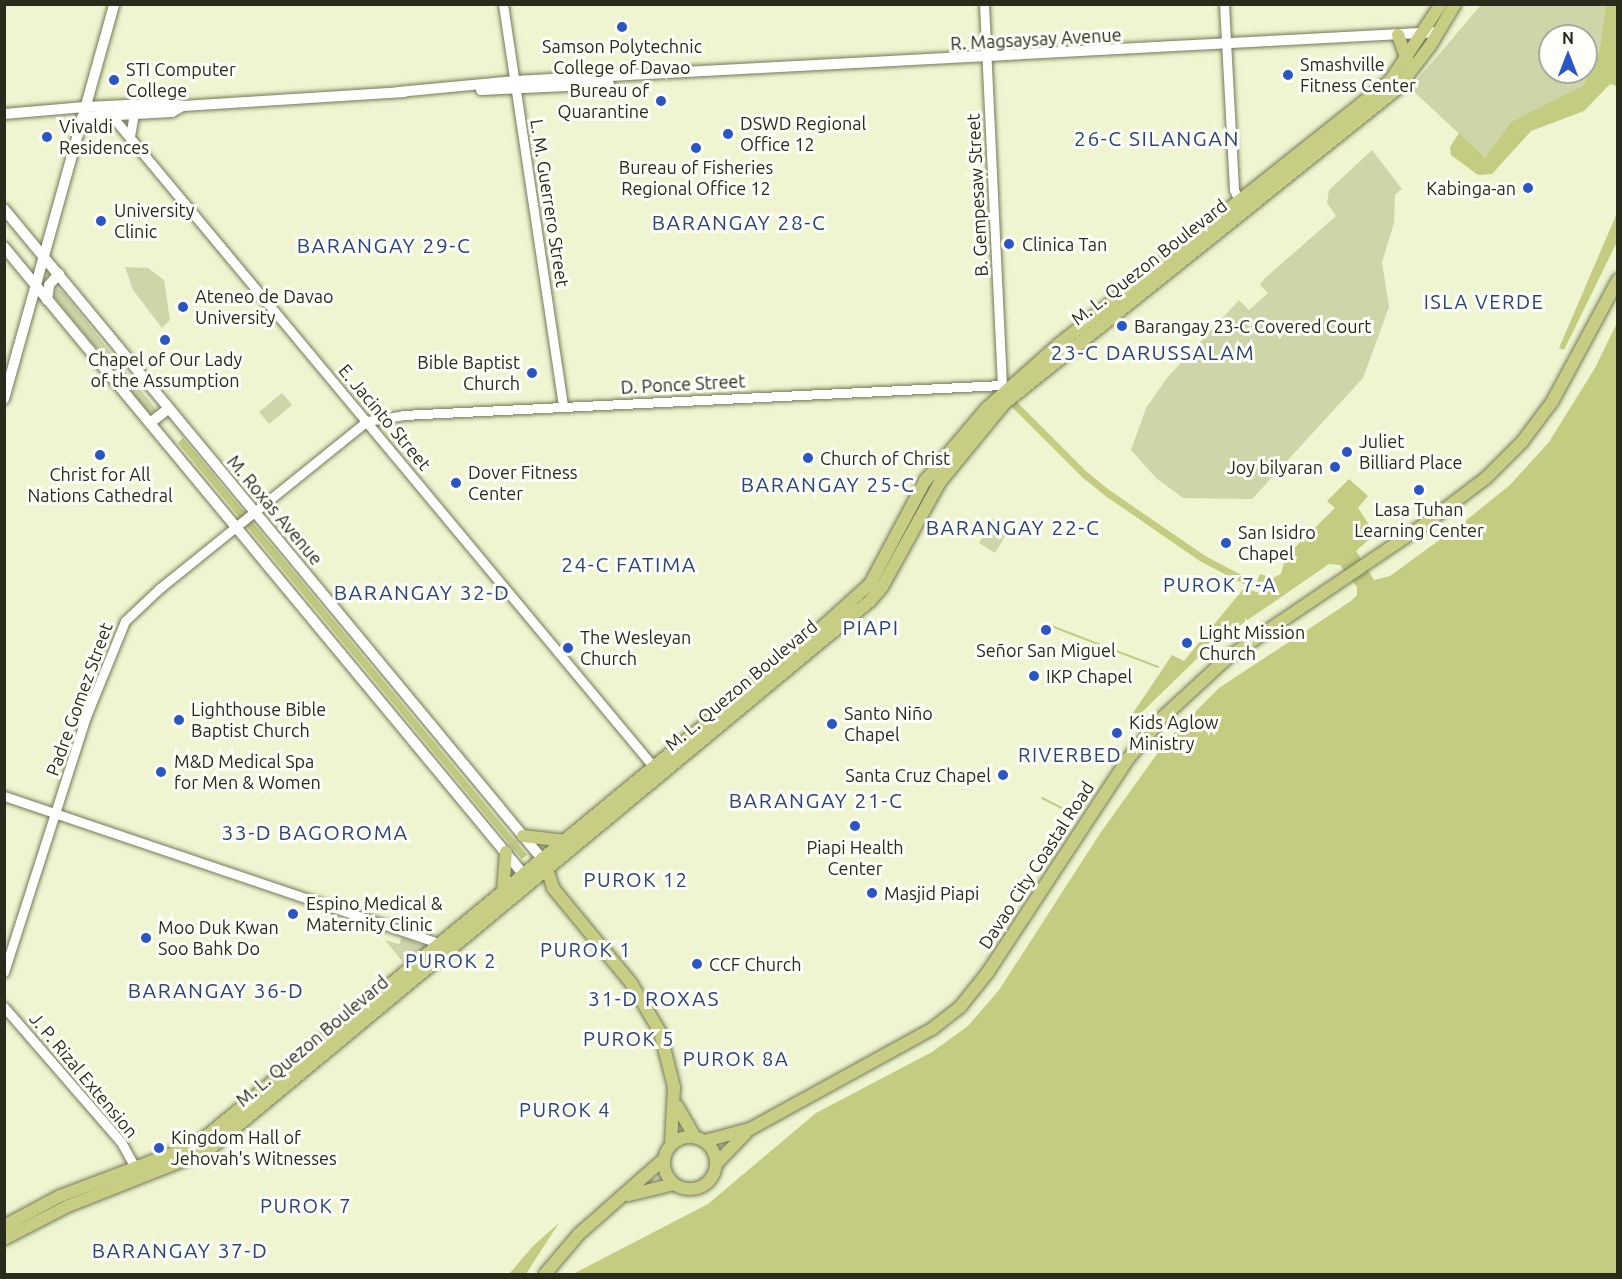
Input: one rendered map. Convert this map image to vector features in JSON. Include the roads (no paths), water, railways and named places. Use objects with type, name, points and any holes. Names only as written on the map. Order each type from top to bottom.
[{"type":"main road","points":[[4,399],[114,4]]},
{"type":"main road","name":"M. L. Quezon Boulevard","points":[[4,1239],[68,1206],[207,1151],[546,864],[876,594],[940,482],[1007,390],[1239,200],[1394,84],[1441,4]]},
{"type":"main road","name":"M. L. Quezon Boulevard","points":[[1007,390],[1394,84],[1439,32],[1455,4]]},
{"type":"main road","name":"R. Magsaysay Avenue","points":[[84,112],[104,106],[170,103],[183,106],[515,85],[622,83],[635,78],[1439,32]]},
{"type":"main road","points":[[1398,35],[1407,60]]},
{"type":"main road","points":[[90,91],[104,106]]},
{"type":"main road","points":[[66,111],[90,91]]},
{"type":"main road","name":"R. Magsaysay Avenue","points":[[84,112],[111,116],[172,112],[183,106]]},
{"type":"main road","points":[[4,114],[84,112]]},
{"type":"main road","name":"M. Roxas Avenue","points":[[4,209],[168,409],[245,519],[528,879]]},
{"type":"main road","name":"M. Roxas Avenue","points":[[4,247],[150,423],[245,519],[546,864]]},
{"type":"main road","points":[[47,300],[49,285],[59,274]]},
{"type":"main road","name":"Davao City Coastal Road","points":[[716,1164],[750,1129],[932,1029],[960,1007],[988,972],[1128,759],[1161,718],[1227,658],[1469,492],[1522,442],[1562,386],[1617,280]]},
{"type":"main road","points":[[150,423],[168,409]]},
{"type":"main road","name":"M. L. Quezon Boulevard","points":[[546,864],[566,841],[658,771]]},
{"type":"main road","points":[[523,836],[566,841]]},
{"type":"main road","points":[[503,892],[506,852]]},
{"type":"main road","points":[[545,1275],[579,1234],[664,1160],[671,1145],[675,1099],[668,1053],[650,1011],[622,971],[553,888],[546,864]]},
{"type":"main road","points":[[528,879],[553,888]]},
{"type":"main road","name":"M. L. Quezon Boulevard","points":[[4,1226],[60,1196],[196,1145],[503,892],[528,879]]},
{"type":"main road","points":[[664,1160],[666,1173],[674,1184],[684,1189],[699,1188],[711,1178],[716,1164],[714,1153],[700,1139],[675,1099]]},
{"type":"main road","name":"Davao City Coastal Road","points":[[700,1139],[750,1129]]},
{"type":"main road","points":[[671,1145],[679,1139],[700,1139]]},
{"type":"main road","points":[[622,1197],[647,1188],[674,1184]]},
{"type":"street","name":"L. M. Guerrero Street","points":[[503,4],[563,406]]},
{"type":"street","name":"B. Gempesaw Street","points":[[984,4],[1007,390]]},
{"type":"street","points":[[1224,4],[1234,190],[1239,200]]},
{"type":"street","points":[[130,136],[134,114]]},
{"type":"street","name":"E. Jacinto Street","points":[[111,116],[658,771]]},
{"type":"street","name":"D. Ponce Street","points":[[367,421],[390,416],[563,406],[1007,390]]},
{"type":"street","name":"Padre Gomez Street","points":[[4,972],[85,719],[124,621],[245,519],[367,421]]},
{"type":"street","points":[[4,796],[441,944]]},
{"type":"street","name":"J. P. Rizal Extension","points":[[4,1007],[121,1142],[135,1167]]},
{"type":"waterway","points":[[1012,402],[1084,474],[1109,494],[1202,558],[1244,580]]},
{"type":"waterway","points":[[1046,624],[1158,667]]},
{"type":"waterway","points":[[1042,798],[1073,814]]},
{"type":"place","name":"Samson Polytechnic College of Davao","points":[[622,27]]},
{"type":"place","name":"Smashville Fitness Center","points":[[1288,75]]},
{"type":"place","name":"STI Computer College","points":[[114,80]]},
{"type":"place","name":"Bureau of Quarantine","points":[[661,101]]},
{"type":"place","name":"DSWD Regional Office 12","points":[[728,134]]},
{"type":"place","name":"Vivaldi Residences","points":[[47,137]]},
{"type":"place","name":"Bureau of Fisheries Regional Office 12","points":[[696,148]]},
{"type":"place","name":"Kabinga-an","points":[[1528,188]]},
{"type":"place","name":"University Clinic","points":[[101,221]]},
{"type":"place","name":"Clinica Tan","points":[[1009,244]]},
{"type":"place","name":"Ateneo de Davao University","points":[[183,307]]},
{"type":"place","name":"Barangay 23-C Covered Court","points":[[1122,326]]},
{"type":"place","name":"Chapel of Our Lady of the Assumption","points":[[165,340]]},
{"type":"place","name":"Bible Baptist Church","points":[[532,373]]},
{"type":"place","name":"Juliet Billiard Place","points":[[1347,452]]},
{"type":"place","name":"Christ for All Nations Cathedral","points":[[100,455]]},
{"type":"place","name":"Church of Christ","points":[[808,458]]},
{"type":"place","name":"Joy bilyaran","points":[[1335,467]]},
{"type":"place","name":"Dover Fitness Center","points":[[456,483]]},
{"type":"place","name":"Lasa Tuhan Learning Center","points":[[1419,490]]},
{"type":"place","name":"San Isidro Chapel","points":[[1226,543]]},
{"type":"place","name":"Señor San Miguel","points":[[1046,630]]},
{"type":"place","name":"Light Mission Church","points":[[1187,643]]},
{"type":"place","name":"The Wesleyan Church","points":[[568,648]]},
{"type":"place","name":"IKP Chapel","points":[[1034,676]]},
{"type":"place","name":"Lighthouse Bible Baptist Church","points":[[179,720]]},
{"type":"place","name":"Santo Niño Chapel","points":[[832,724]]},
{"type":"place","name":"Kids Aglow Ministry","points":[[1117,733]]},
{"type":"place","name":"M&D Medical Spa for Men & Women","points":[[161,772]]},
{"type":"place","name":"Santa Cruz Chapel","points":[[1003,775]]},
{"type":"place","name":"Piapi Health Center","points":[[855,826]]},
{"type":"place","name":"Masjid Piapi","points":[[872,893]]},
{"type":"place","name":"Espino Medical & Maternity Clinic","points":[[293,914]]},
{"type":"place","name":"Moo Duk Kwan Soo Bahk Do","points":[[146,938]]},
{"type":"place","name":"CCF Church","points":[[697,964]]},
{"type":"place","name":"Kingdom Hall of Jehovah's Witnesses","points":[[159,1148]]},
{"type":"district","name":"26-C SILANGAN","points":[[1157,138]]},
{"type":"district","name":"BARANGAY 28-C","points":[[739,222]]},
{"type":"district","name":"BARANGAY 29-C","points":[[384,245]]},
{"type":"district","name":"ISLA VERDE","points":[[1484,301]]},
{"type":"district","name":"23-C DARUSSALAM","points":[[1153,352]]},
{"type":"district","name":"BARANGAY 25-C","points":[[828,484]]},
{"type":"district","name":"BARANGAY 22-C","points":[[1013,527]]},
{"type":"district","name":"24-C FATIMA","points":[[629,564]]},
{"type":"district","name":"PUROK 7-A","points":[[1220,584]]},
{"type":"district","name":"BARANGAY 32-D","points":[[422,592]]},
{"type":"district","name":"PIAPI","points":[[871,627]]},
{"type":"district","name":"RIVERBED","points":[[1070,754]]},
{"type":"district","name":"BARANGAY 21-C","points":[[816,800]]},
{"type":"district","name":"33-D BAGOROMA","points":[[315,832]]},
{"type":"district","name":"PUROK 12","points":[[636,879]]},
{"type":"district","name":"PUROK 1","points":[[586,949]]},
{"type":"district","name":"PUROK 2","points":[[451,960]]},
{"type":"district","name":"BARANGAY 36-D","points":[[216,990]]},
{"type":"district","name":"31-D ROXAS","points":[[654,998]]},
{"type":"district","name":"PUROK 5","points":[[629,1038]]},
{"type":"district","name":"PUROK 8A","points":[[736,1058]]},
{"type":"district","name":"PUROK 4","points":[[565,1109]]},
{"type":"district","name":"PUROK 7","points":[[306,1205]]},
{"type":"district","name":"BARANGAY 37-D","points":[[180,1250]]}]
